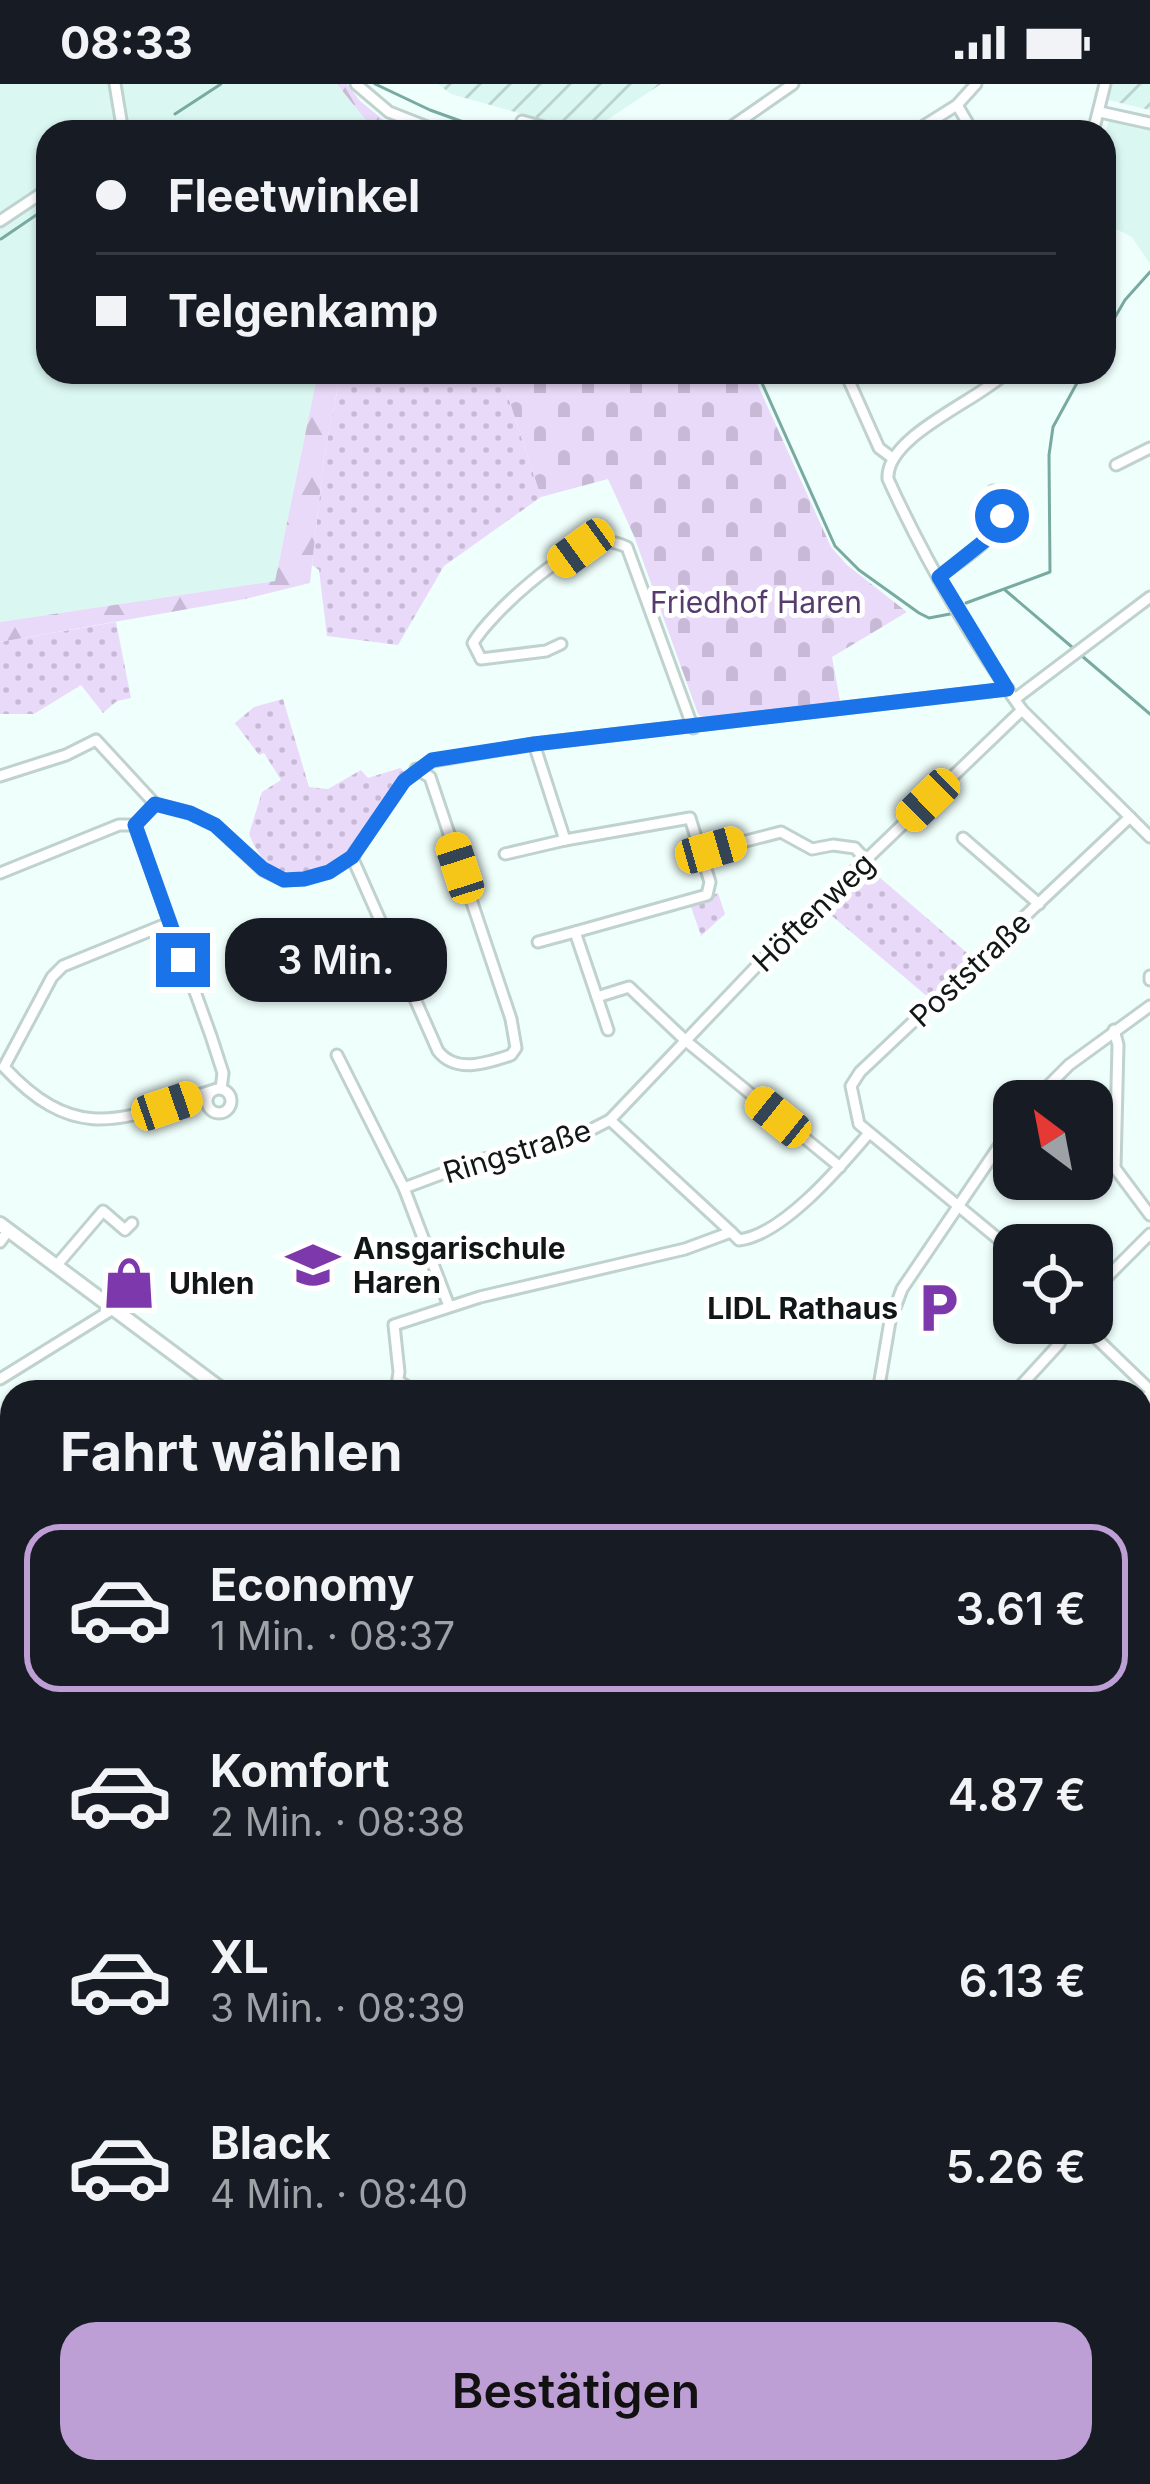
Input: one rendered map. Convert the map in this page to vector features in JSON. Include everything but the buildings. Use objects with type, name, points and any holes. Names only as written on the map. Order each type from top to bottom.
[{"type":"main road","points":[[3,1232],[209,1380]]},
{"type":"street","points":[[115,84],[121,120]]},
{"type":"street","points":[[356,84],[389,112],[409,120]]},
{"type":"street","points":[[741,120],[793,84]]},
{"type":"street","points":[[933,120],[957,105],[976,84]]},
{"type":"street","points":[[1097,120],[1105,84]]},
{"type":"street","points":[[957,105],[966,120]]},
{"type":"street","points":[[1100,112],[1150,123]]},
{"type":"street","points":[[0,221],[36,197]]},
{"type":"street","points":[[850,384],[879,448],[891,457]]},
{"type":"street","points":[[994,384],[899,446],[891,457],[888,479],[939,577],[1022,710],[1150,837]]},
{"type":"street","points":[[1116,465],[1150,448]]},
{"type":"street","points":[[939,577],[988,538],[1002,516]]},
{"type":"street","points":[[561,644],[546,651],[481,659],[473,644],[500,606],[581,548],[599,542],[627,547],[692,728]]},
{"type":"street","points":[[0,776],[96,740],[155,804],[215,825],[263,869],[284,880],[329,872],[352,857],[404,781],[432,760],[534,744],[1011,694],[1150,597]]},
{"type":"street","name":"Höftenweg","points":[[610,1120],[866,860],[1022,710]]},
{"type":"street","points":[[534,744],[565,840]]},
{"type":"street","points":[[352,857],[447,1063],[460,1065],[511,1054],[516,1048],[511,1019],[430,777],[416,769]]},
{"type":"street","points":[[0,873],[119,824],[135,825],[155,804]]},
{"type":"street","name":"Poststraße","points":[[869,1133],[856,1118],[850,1096],[855,1078],[1130,817]]},
{"type":"street","points":[[505,854],[691,818],[710,888],[707,895],[538,942]]},
{"type":"street","points":[[135,825],[212,1036],[223,1073],[217,1090],[134,1118],[96,1120],[62,1112],[41,1100],[4,1067],[52,977],[63,966],[169,922]]},
{"type":"street","points":[[711,850],[781,832],[812,849],[855,848],[866,860]]},
{"type":"street","points":[[963,838],[1040,904]]},
{"type":"street","points":[[575,932],[608,1030]]},
{"type":"street","points":[[598,997],[629,987],[686,1041],[840,1167]]},
{"type":"street","points":[[1057,1080],[1114,1030],[1150,1006]]},
{"type":"street","points":[[1114,1030],[1118,1045],[1115,1168],[1150,1215]]},
{"type":"street","name":"Ringstraße","points":[[337,1055],[404,1188],[449,1306]]},
{"type":"street","name":"Ringstraße","points":[[404,1188],[479,1160],[571,1140],[610,1120],[730,1232]]},
{"type":"street","points":[[398,1380],[394,1325],[449,1306],[652,1258],[730,1232],[745,1240],[767,1229],[840,1167],[869,1133],[993,1235]]},
{"type":"street","points":[[880,1380],[890,1321],[902,1289],[993,1155]]},
{"type":"street","points":[[56,1266],[103,1210],[125,1230],[132,1223]]},
{"type":"street","points":[[1113,1272],[1148,1239]]},
{"type":"street","points":[[0,1378],[113,1309]]},
{"type":"street","points":[[1026,1380],[1059,1344]]},
{"type":"street","points":[[1102,1344],[1139,1380]]},
{"type":"shaded area","points":[[0,84],[337,84],[366,120],[36,120],[36,384],[316,384],[275,581],[0,622]]},
{"type":"shaded area","points":[[438,84],[661,84],[607,120],[543,120],[451,94]]},
{"type":"shaded area","points":[[1111,84],[1150,84],[1150,110],[1108,100]]},
{"type":"shaded area","points":[[1109,118],[1150,127],[1150,264],[1132,237],[1116,229],[1116,120]]},
{"type":"green space","points":[[337,84],[347,84],[384,120],[366,120]]},
{"type":"green space","points":[[316,384],[339,384],[324,456],[310,583],[0,642],[0,622],[275,581]]},
{"type":"green space","points":[[339,384],[504,384],[541,497],[444,566],[398,645],[327,636],[319,570],[312,565],[324,456]]},
{"type":"green space","name":"Friedhof Haren","points":[[504,384],[757,384],[831,547],[907,612],[832,657],[840,701],[705,720],[698,714],[634,536],[608,479],[541,497]]},
{"type":"green space","points":[[116,622],[131,698],[117,701],[103,713],[81,685],[34,714],[0,714],[0,642]]},
{"type":"green space","points":[[283,699],[309,787],[328,789],[361,770],[368,778],[400,768],[404,771],[362,837],[348,852],[316,871],[297,873],[273,867],[261,857],[249,834],[262,792],[281,780],[264,753],[259,755],[235,723],[254,707]]},
{"type":"green space","points":[[870,869],[972,957],[929,998],[825,910]]},
{"type":"green space","points":[[718,893],[725,914],[701,936],[690,904]]},
{"type":"waterway","points":[[175,114],[221,84]]},
{"type":"waterway","points":[[375,84],[458,120]]},
{"type":"waterway","points":[[1,239],[36,215]]},
{"type":"waterway","points":[[1116,315],[1150,272]]},
{"type":"waterway","points":[[762,384],[835,546],[859,570],[919,613],[929,618],[950,614]]},
{"type":"waterway","points":[[966,603],[1050,572],[1049,455],[1053,427],[1076,384]]},
{"type":"waterway","points":[[1005,590],[1072,647]]},
{"type":"waterway","points":[[1082,656],[1150,714]]},
{"type":"place","name":"Ansgarischule Haren","points":[[313,1265]]},
{"type":"place","name":"Uhlen","points":[[129,1283]]},
{"type":"place","name":"LIDL Rathaus","points":[[938,1308]]},
{"type":"route","points":[[183,960],[135,825],[155,804],[215,825],[241,852],[284,880],[304,879],[329,872],[352,857],[404,781],[432,760],[1007,689],[939,577],[988,538],[1002,516]]}]
